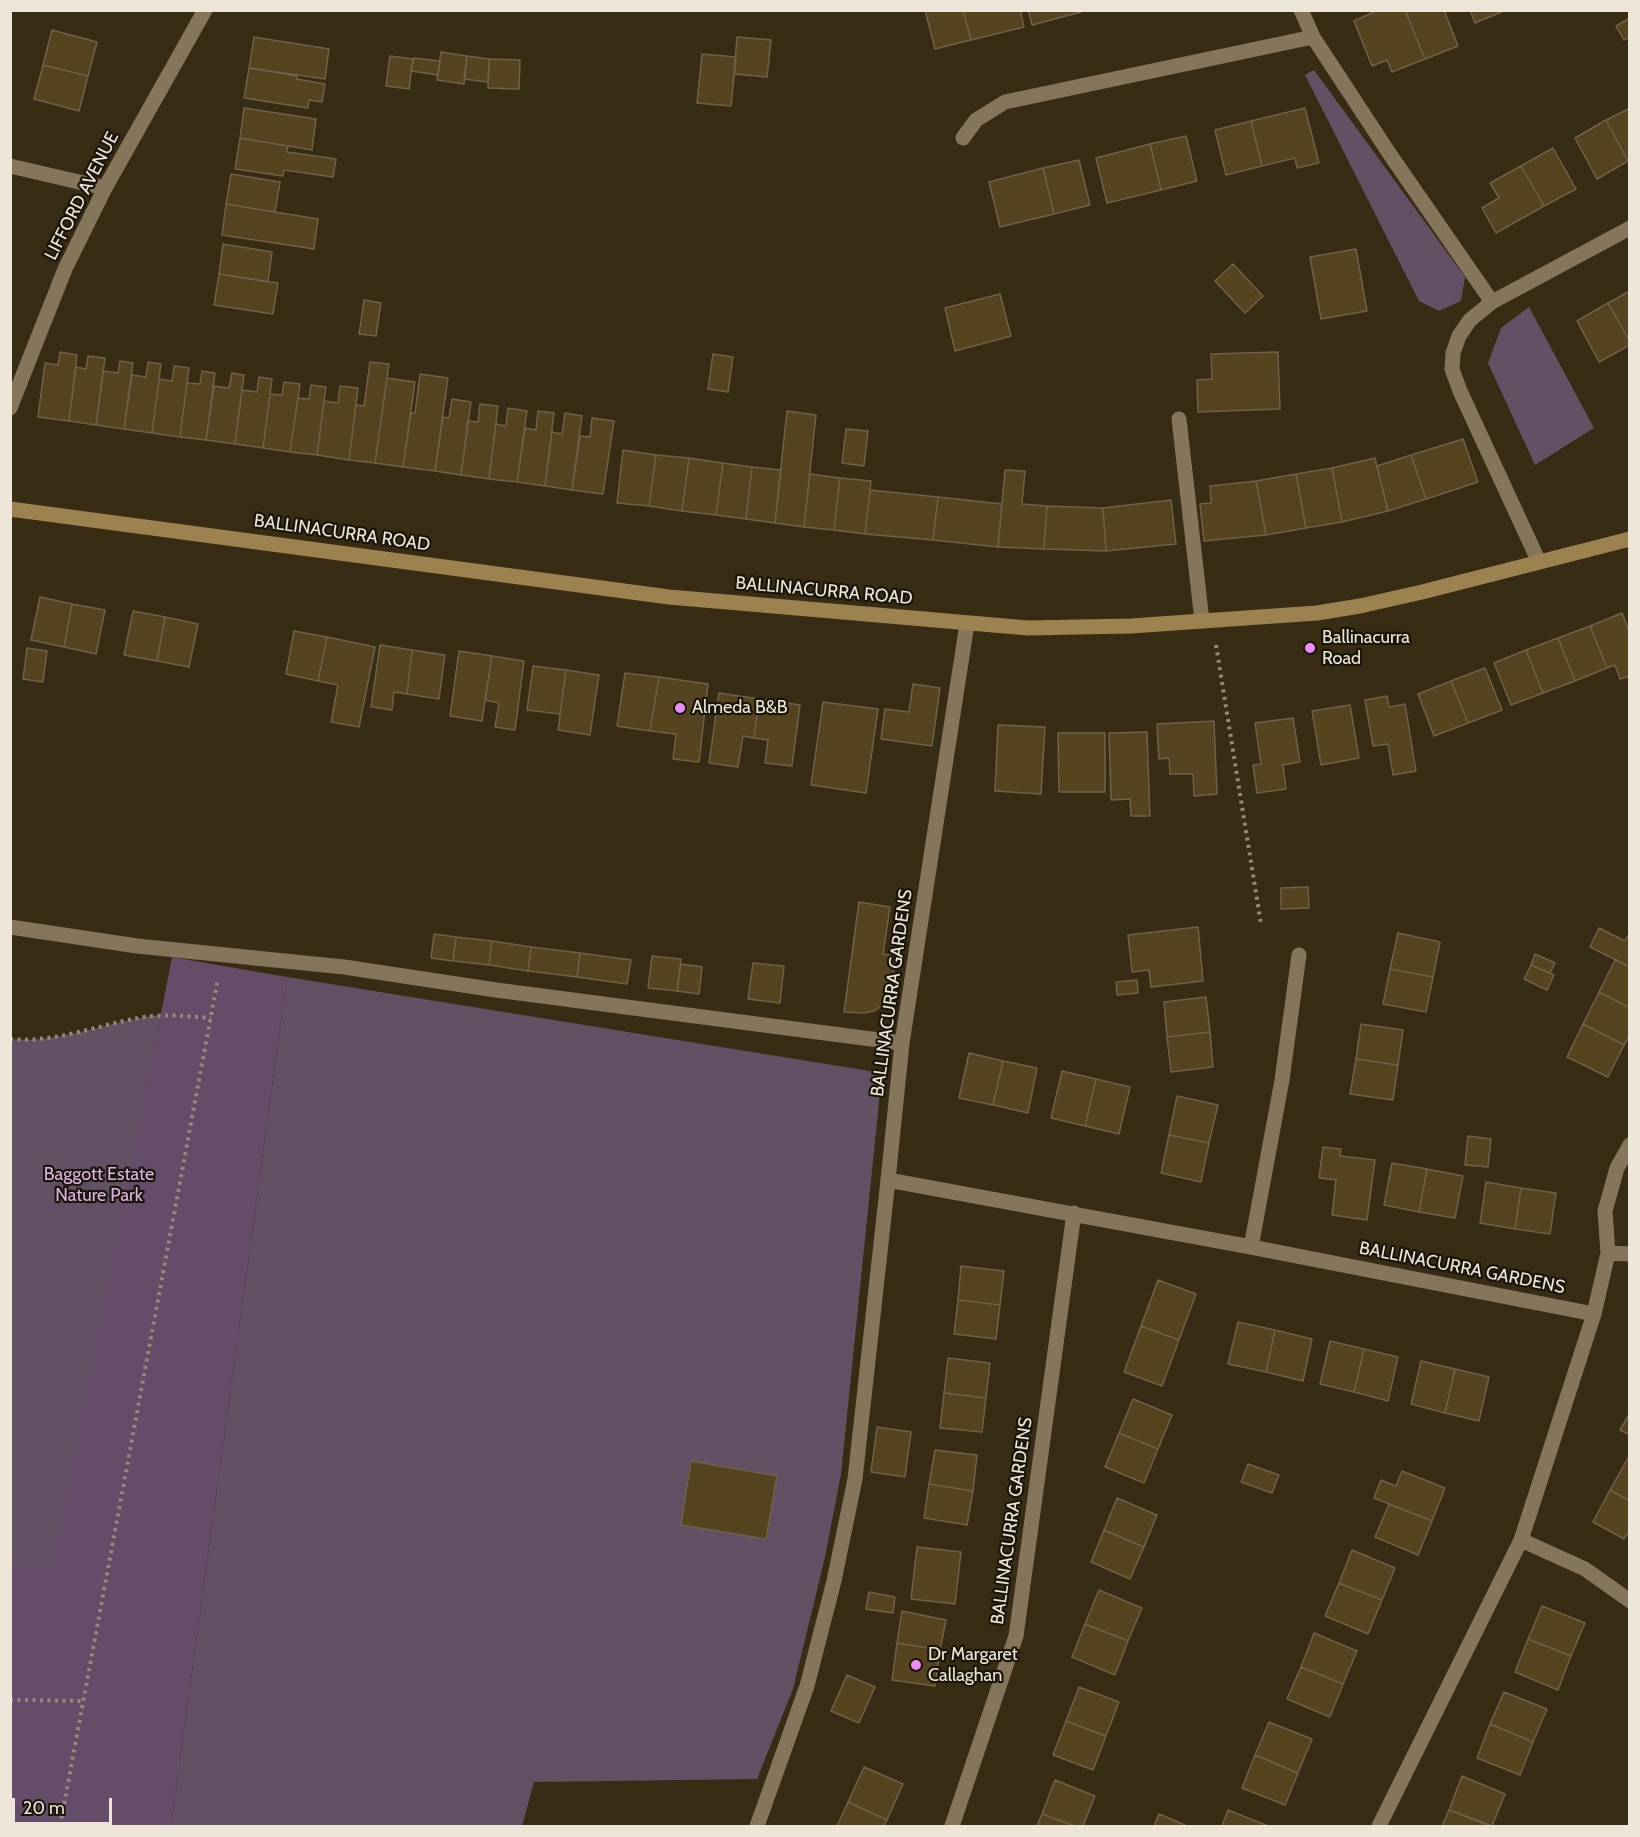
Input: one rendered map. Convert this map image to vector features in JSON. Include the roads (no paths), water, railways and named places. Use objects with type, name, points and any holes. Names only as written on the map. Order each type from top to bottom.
[{"type":"main road","name":"BALLINACURRA ROAD","points":[[10,509],[669,597],[967,624],[1054,629],[1317,613],[1360,606],[1629,539]]},
{"type":"street","name":"LIFFORD AVENUE","points":[[10,408],[65,269],[105,188],[205,10]]},
{"type":"street","points":[[1301,10],[1313,38],[1492,302]]},
{"type":"street","points":[[963,138],[976,120],[1005,102],[1313,38]]},
{"type":"street","points":[[10,166],[105,188]]},
{"type":"street","points":[[1539,562],[1452,369],[1452,353],[1459,336],[1470,321],[1492,302],[1629,228]]},
{"type":"street","points":[[1179,420],[1207,621]]},
{"type":"street","name":"BALLINACURRA GARDENS","points":[[967,624],[902,1043],[888,1180],[1074,1213],[1594,1314]]},
{"type":"street","points":[[10,927],[137,946],[344,967],[496,990],[902,1043]]},
{"type":"street","points":[[1251,1247],[1282,1080],[1299,955]]},
{"type":"street","points":[[1379,1827],[1521,1540],[1594,1314],[1608,1253],[1605,1211],[1617,1168],[1629,1144]]},
{"type":"street","points":[[757,1827],[807,1686],[834,1581],[855,1479],[888,1180]]},
{"type":"street","name":"BALLINACURRA GARDENS","points":[[952,1827],[1016,1636],[1074,1213]]},
{"type":"street","points":[[1608,1253],[1629,1254]]},
{"type":"street","points":[[1521,1540],[1585,1569],[1629,1601]]},
{"type":"place","name":"Ballinacurra Road","points":[[1310,648]]},
{"type":"place","name":"Almeda B&B","points":[[680,708]]},
{"type":"place","name":"Dr Margaret Callaghan","points":[[916,1665]]},
{"type":"park label","name":"Baggott Estate Nature Park","points":[[99,1185]]}]
